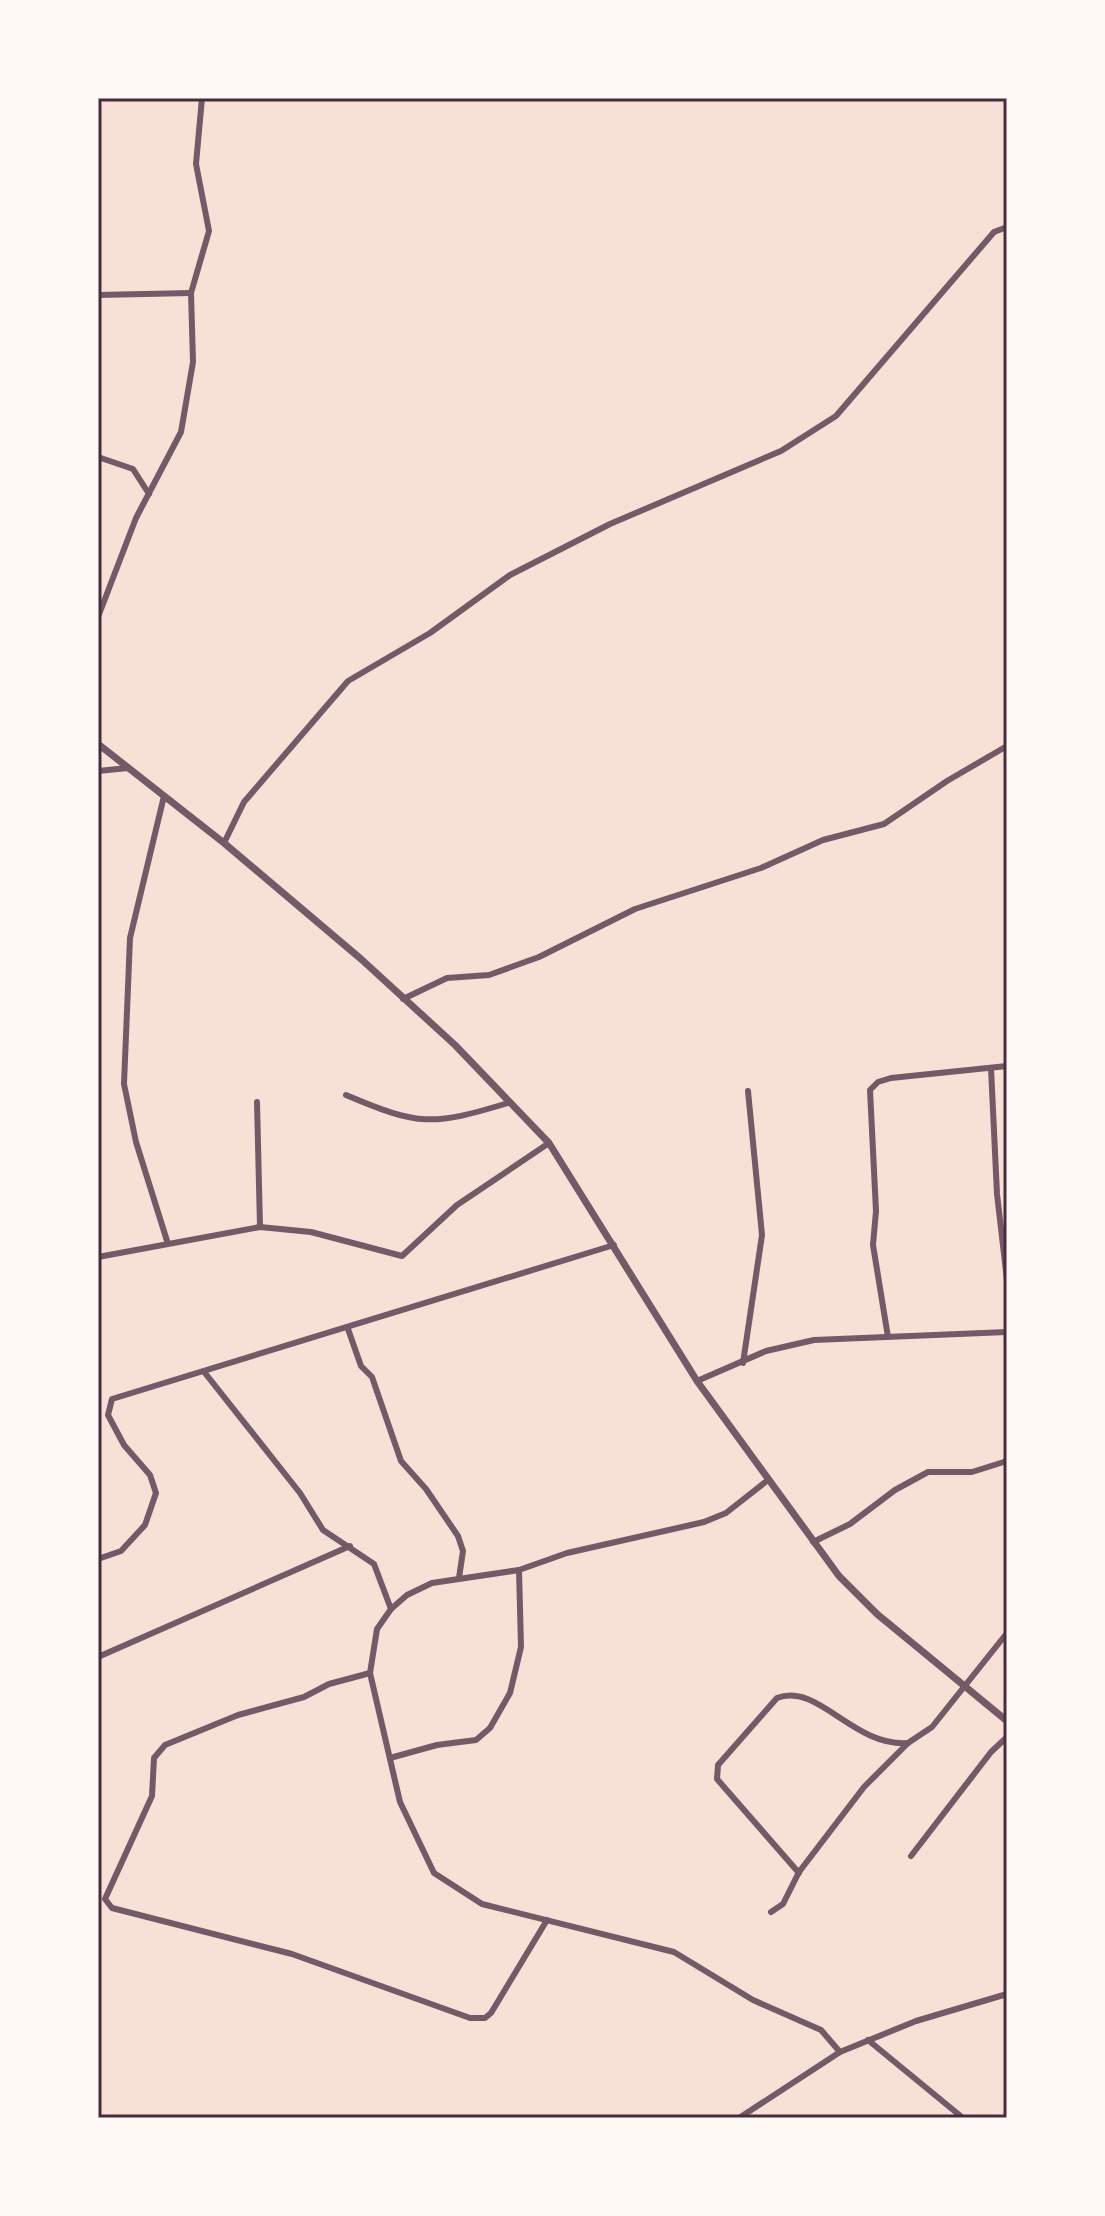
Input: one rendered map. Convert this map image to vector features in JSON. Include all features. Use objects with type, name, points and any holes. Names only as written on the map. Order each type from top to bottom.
[{"type":"street","points":[[98,617],[149,494],[181,432],[193,362],[191,293],[209,231],[196,164],[202,98]]},
{"type":"street","points":[[224,843],[244,802],[348,681],[430,633],[510,575],[610,524],[781,451],[836,416],[994,232],[1007,227]]},
{"type":"street","points":[[98,295],[191,293]]},
{"type":"street","points":[[98,457],[133,469],[149,494]]},
{"type":"street","points":[[98,744],[224,843],[455,1045],[549,1143],[697,1381],[813,1542],[877,1614],[1007,1721]]},
{"type":"street","points":[[403,999],[447,978],[489,975],[539,957],[635,909],[761,868],[823,840],[884,824],[947,781],[1007,746]]},
{"type":"street","points":[[98,771],[128,768]]},
{"type":"street","points":[[164,796],[130,938],[124,1084],[136,1142],[168,1244]]},
{"type":"street","points":[[888,1337],[873,1245],[876,1211],[870,1090],[878,1082],[891,1078],[1007,1066]]},
{"type":"street","points":[[991,1068],[997,1194],[1007,1280]]},
{"type":"street","points":[[743,1363],[762,1235],[748,1091]]},
{"type":"street","points":[[346,1095],[401,1118],[421,1120],[453,1119],[508,1103]]},
{"type":"street","points":[[257,1102],[260,1227]]},
{"type":"street","points":[[98,1257],[260,1227],[311,1232],[402,1256],[457,1205],[549,1143]]},
{"type":"street","points":[[98,1559],[121,1551],[145,1525],[156,1493],[150,1475],[124,1445],[108,1415],[112,1399],[205,1373],[614,1245]]},
{"type":"street","points":[[348,1329],[361,1366],[372,1377],[401,1461],[426,1489],[458,1536],[463,1551],[459,1578]]},
{"type":"street","points":[[697,1381],[766,1351],[814,1340],[1007,1332]]},
{"type":"street","points":[[205,1373],[300,1493],[323,1530],[374,1564],[391,1609]]},
{"type":"street","points":[[98,1412],[108,1415]]},
{"type":"street","points":[[813,1542],[850,1524],[895,1490],[928,1472],[972,1472],[1005,1463]]},
{"type":"street","points":[[768,1480],[726,1513],[704,1522],[567,1553],[519,1570],[432,1583],[407,1595],[391,1609],[377,1629],[370,1673],[400,1802],[434,1873],[482,1904],[674,1952],[753,2000],[821,2030],[840,2052]]},
{"type":"street","points":[[98,1657],[350,1546]]},
{"type":"street","points":[[390,1758],[437,1745],[476,1740],[490,1728],[510,1693],[521,1647],[519,1570]]},
{"type":"street","points":[[771,1912],[783,1904],[799,1873],[864,1787],[908,1743],[932,1727],[1007,1633]]},
{"type":"street","points":[[370,1673],[329,1684],[304,1697],[238,1715],[165,1745],[154,1758],[152,1796],[105,1899],[112,1908],[292,1954],[470,2018],[485,2018],[491,2013],[547,1920]]},
{"type":"street","points":[[799,1873],[717,1779],[718,1765],[777,1698],[786,1694],[813,1701],[862,1735],[888,1744],[908,1743]]},
{"type":"street","points":[[911,1856],[991,1752],[1007,1737]]},
{"type":"street","points":[[739,2118],[840,2052],[916,2021],[1007,1994]]},
{"type":"street","points":[[868,2040],[963,2118]]}]
